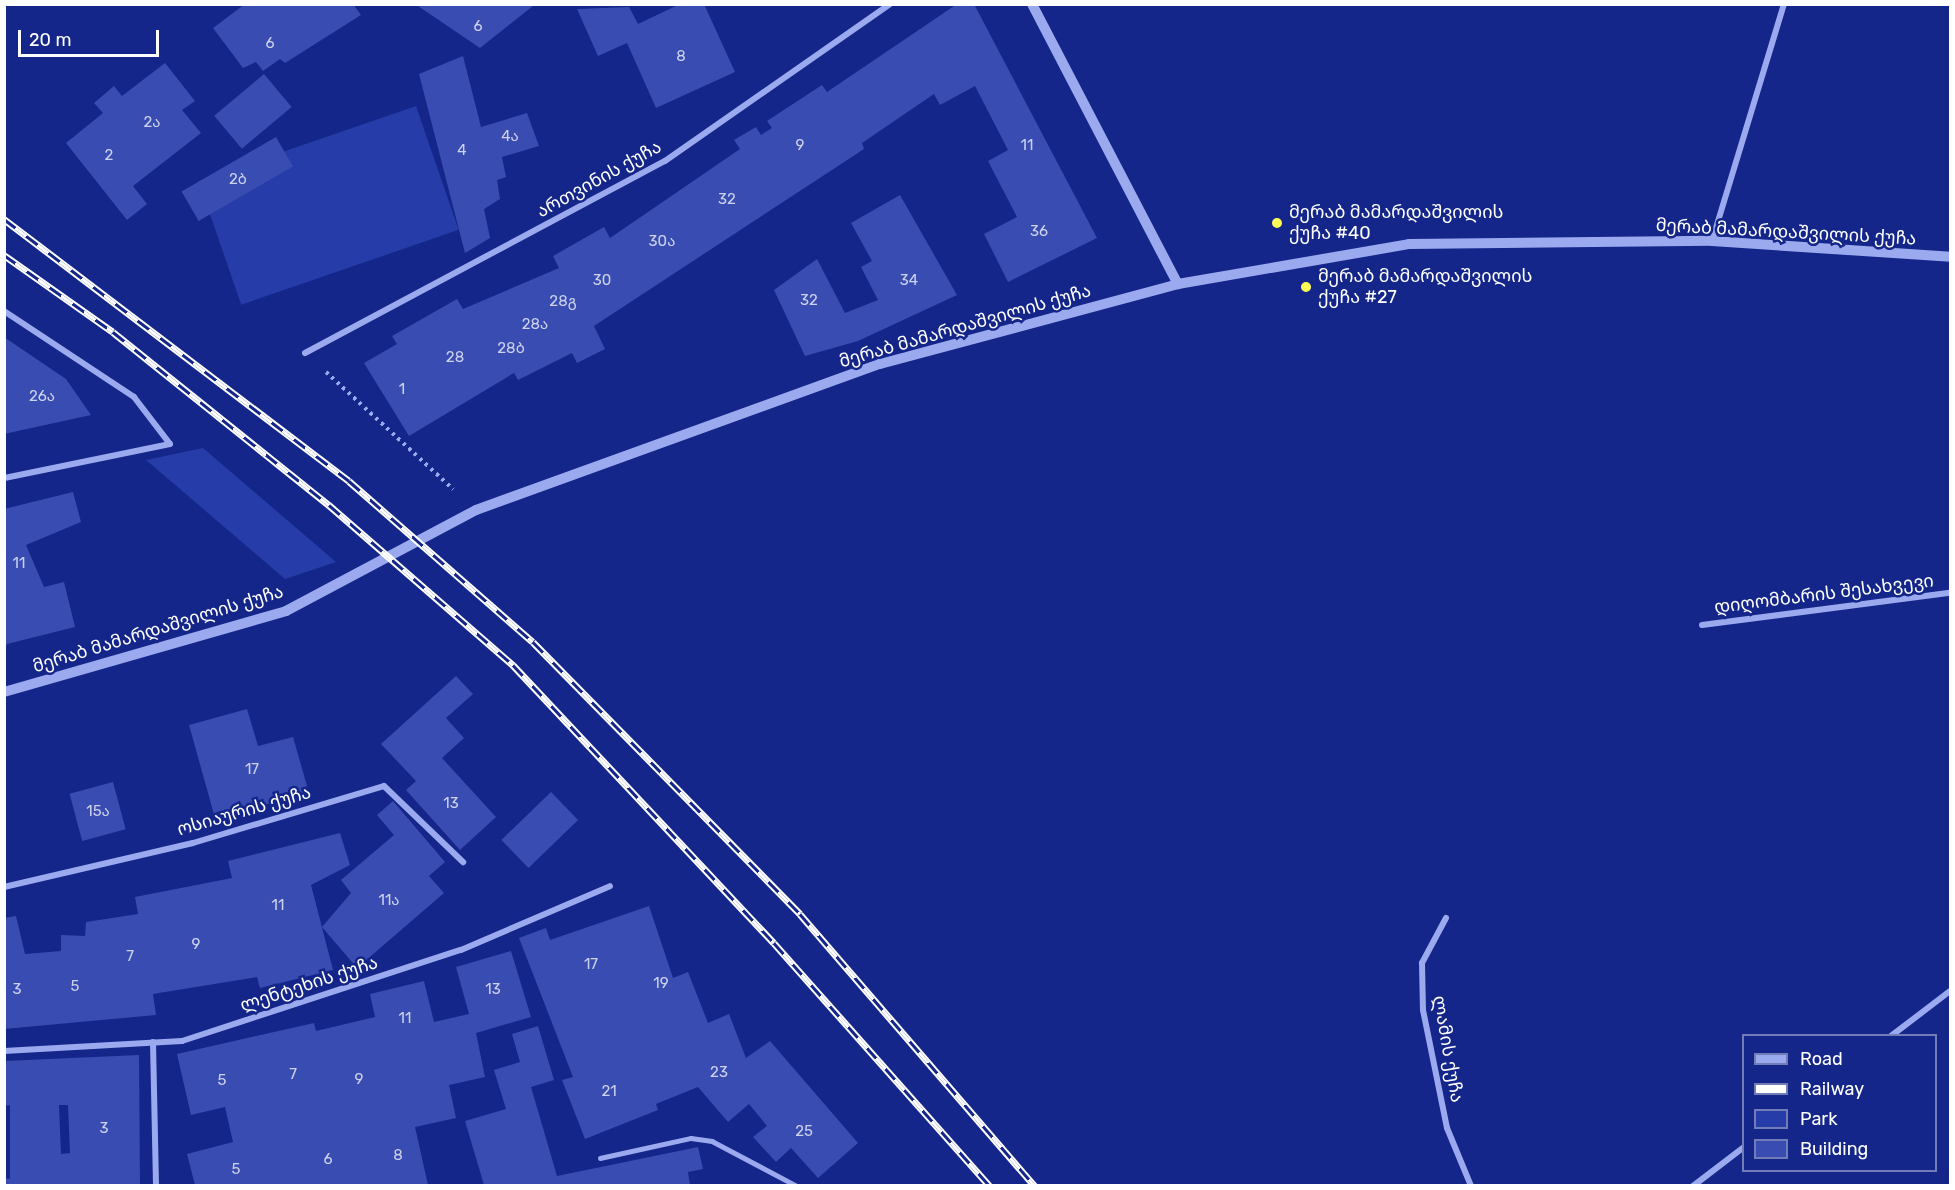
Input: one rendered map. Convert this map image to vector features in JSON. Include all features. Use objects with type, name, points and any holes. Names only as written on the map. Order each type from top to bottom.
[{"type":"street","name":"ართვინის ქუჩა","points":[[305,353],[665,161],[890,4]]},
{"type":"street","points":[[1032,4],[1178,284]]},
{"type":"street","points":[[1712,242],[1785,4]]},
{"type":"street","name":"მერაბ მამარდაშვილის ქუჩა","points":[[4,692],[286,610],[476,510],[880,364],[1178,284],[1409,243],[1712,242],[1950,257]]},
{"type":"street","points":[[4,311],[134,397],[170,444],[4,478]]},
{"type":"street","name":"დიღომბარის შესახვევი","points":[[1702,625],[1950,593]]},
{"type":"street","name":"ოსიაურის ქუჩა","points":[[4,887],[193,843],[384,786],[463,862]]},
{"type":"street","name":"ლენტეხის ქუჩა","points":[[4,1051],[182,1041],[461,950],[610,886]]},
{"type":"street","name":"ლამის ქუჩა","points":[[1446,918],[1422,963],[1423,1010],[1447,1128],[1470,1185]]},
{"type":"street","points":[[1893,1034],[1950,991]]},
{"type":"street","points":[[153,1042],[156,1185]]},
{"type":"street","points":[[1693,1185],[1742,1149]]},
{"type":"lane","points":[[600,1158],[691,1138],[711,1141],[797,1185]]},
{"type":"path","points":[[305,353],[476,510]]},
{"type":"green space","points":[[416,106],[459,230],[241,305],[199,181]]},
{"type":"green space","points":[[203,448],[336,562],[285,579],[146,460]]},
{"type":"building","points":[[245,4],[353,4],[361,15],[285,63],[280,59],[263,71],[256,62],[243,68],[213,28]]},
{"type":"building","points":[[415,4],[530,4],[533,6],[480,48]]},
{"type":"building","points":[[680,4],[704,4],[735,72],[656,108],[627,43],[598,56],[577,9],[629,7],[638,24]]},
{"type":"building","points":[[957,4],[974,4],[1097,238],[1008,282],[984,234],[1017,217],[988,161],[1008,150],[975,86],[940,105],[934,94],[862,143],[864,149],[594,326],[605,349],[577,363],[572,353],[518,380],[514,373],[409,436],[364,363],[397,344],[392,336],[457,299],[463,309],[559,268],[553,256],[604,227],[610,238],[740,149],[734,140],[756,127],[761,135],[772,128],[767,121],[822,85],[827,92]]},
{"type":"building","points":[[463,56],[481,127],[527,113],[539,146],[502,157],[506,177],[497,180],[500,199],[484,209],[490,238],[465,253],[419,74]]},
{"type":"building","points":[[165,63],[195,101],[182,110],[201,133],[133,186],[147,204],[127,220],[66,143],[103,113],[94,103],[114,86],[122,96]]},
{"type":"building","points":[[264,74],[292,107],[242,149],[214,116]]},
{"type":"building","points":[[276,137],[293,166],[199,221],[182,192]]},
{"type":"building","points":[[900,195],[957,295],[858,341],[805,356],[774,290],[817,259],[845,313],[878,300],[861,267],[872,261],[851,223]]},
{"type":"building","points":[[4,337],[66,379],[91,415],[4,434]]},
{"type":"building","points":[[73,492],[81,522],[26,545],[44,587],[64,582],[75,627],[7,644],[4,652],[4,509]]},
{"type":"building","points":[[456,676],[473,694],[446,718],[464,738],[442,758],[496,817],[460,850],[406,790],[416,781],[381,744]]},
{"type":"building","points":[[247,709],[258,746],[293,737],[309,793],[215,818],[189,725]]},
{"type":"building","points":[[113,782],[126,829],[82,841],[70,794]]},
{"type":"building","points":[[551,792],[578,820],[528,868],[501,840]]},
{"type":"building","points":[[393,801],[445,862],[429,876],[444,893],[357,968],[322,927],[351,893],[341,880],[394,835],[377,815]]},
{"type":"building","points":[[340,833],[350,865],[311,885],[333,970],[260,988],[257,977],[153,994],[156,1015],[4,1029],[4,918],[16,916],[25,954],[61,951],[61,935],[85,936],[86,922],[138,914],[135,897],[232,878],[228,861]]},
{"type":"building","points":[[649,906],[673,978],[688,972],[708,1023],[729,1014],[746,1058],[770,1041],[858,1143],[818,1178],[791,1148],[776,1162],[753,1137],[767,1126],[749,1104],[728,1122],[698,1087],[656,1104],[658,1110],[585,1139],[562,1080],[573,1077],[519,938],[546,928],[550,940]]},
{"type":"building","points":[[511,951],[531,1017],[476,1033],[485,1077],[449,1085],[456,1118],[415,1127],[428,1185],[195,1185],[187,1154],[233,1142],[225,1107],[191,1115],[177,1054],[314,1023],[316,1031],[375,1017],[370,994],[424,981],[434,1022],[469,1014],[456,967]]},
{"type":"building","points":[[538,1026],[554,1080],[531,1087],[557,1176],[698,1147],[703,1169],[688,1172],[690,1185],[484,1185],[465,1121],[506,1109],[494,1070],[520,1062],[512,1034]]},
{"type":"building","points":[[139,1055],[140,1185],[4,1185],[4,1178],[10,1179],[10,1105],[4,1106],[4,1061]],"holes":[[[59,1105],[68,1105],[70,1153],[61,1154]]]},
{"type":"railway","points":[[4,219],[349,481],[533,642],[800,914],[1035,1186]]},
{"type":"railway","points":[[4,255],[113,332],[329,505],[513,665],[774,943],[990,1186]]},
{"type":"place","name":"მერაბ მამარდაშვილის ქუჩა #40","points":[[1277,223]]},
{"type":"place","name":"მერაბ მამარდაშვილის ქუჩა #27","points":[[1306,287]]}]
